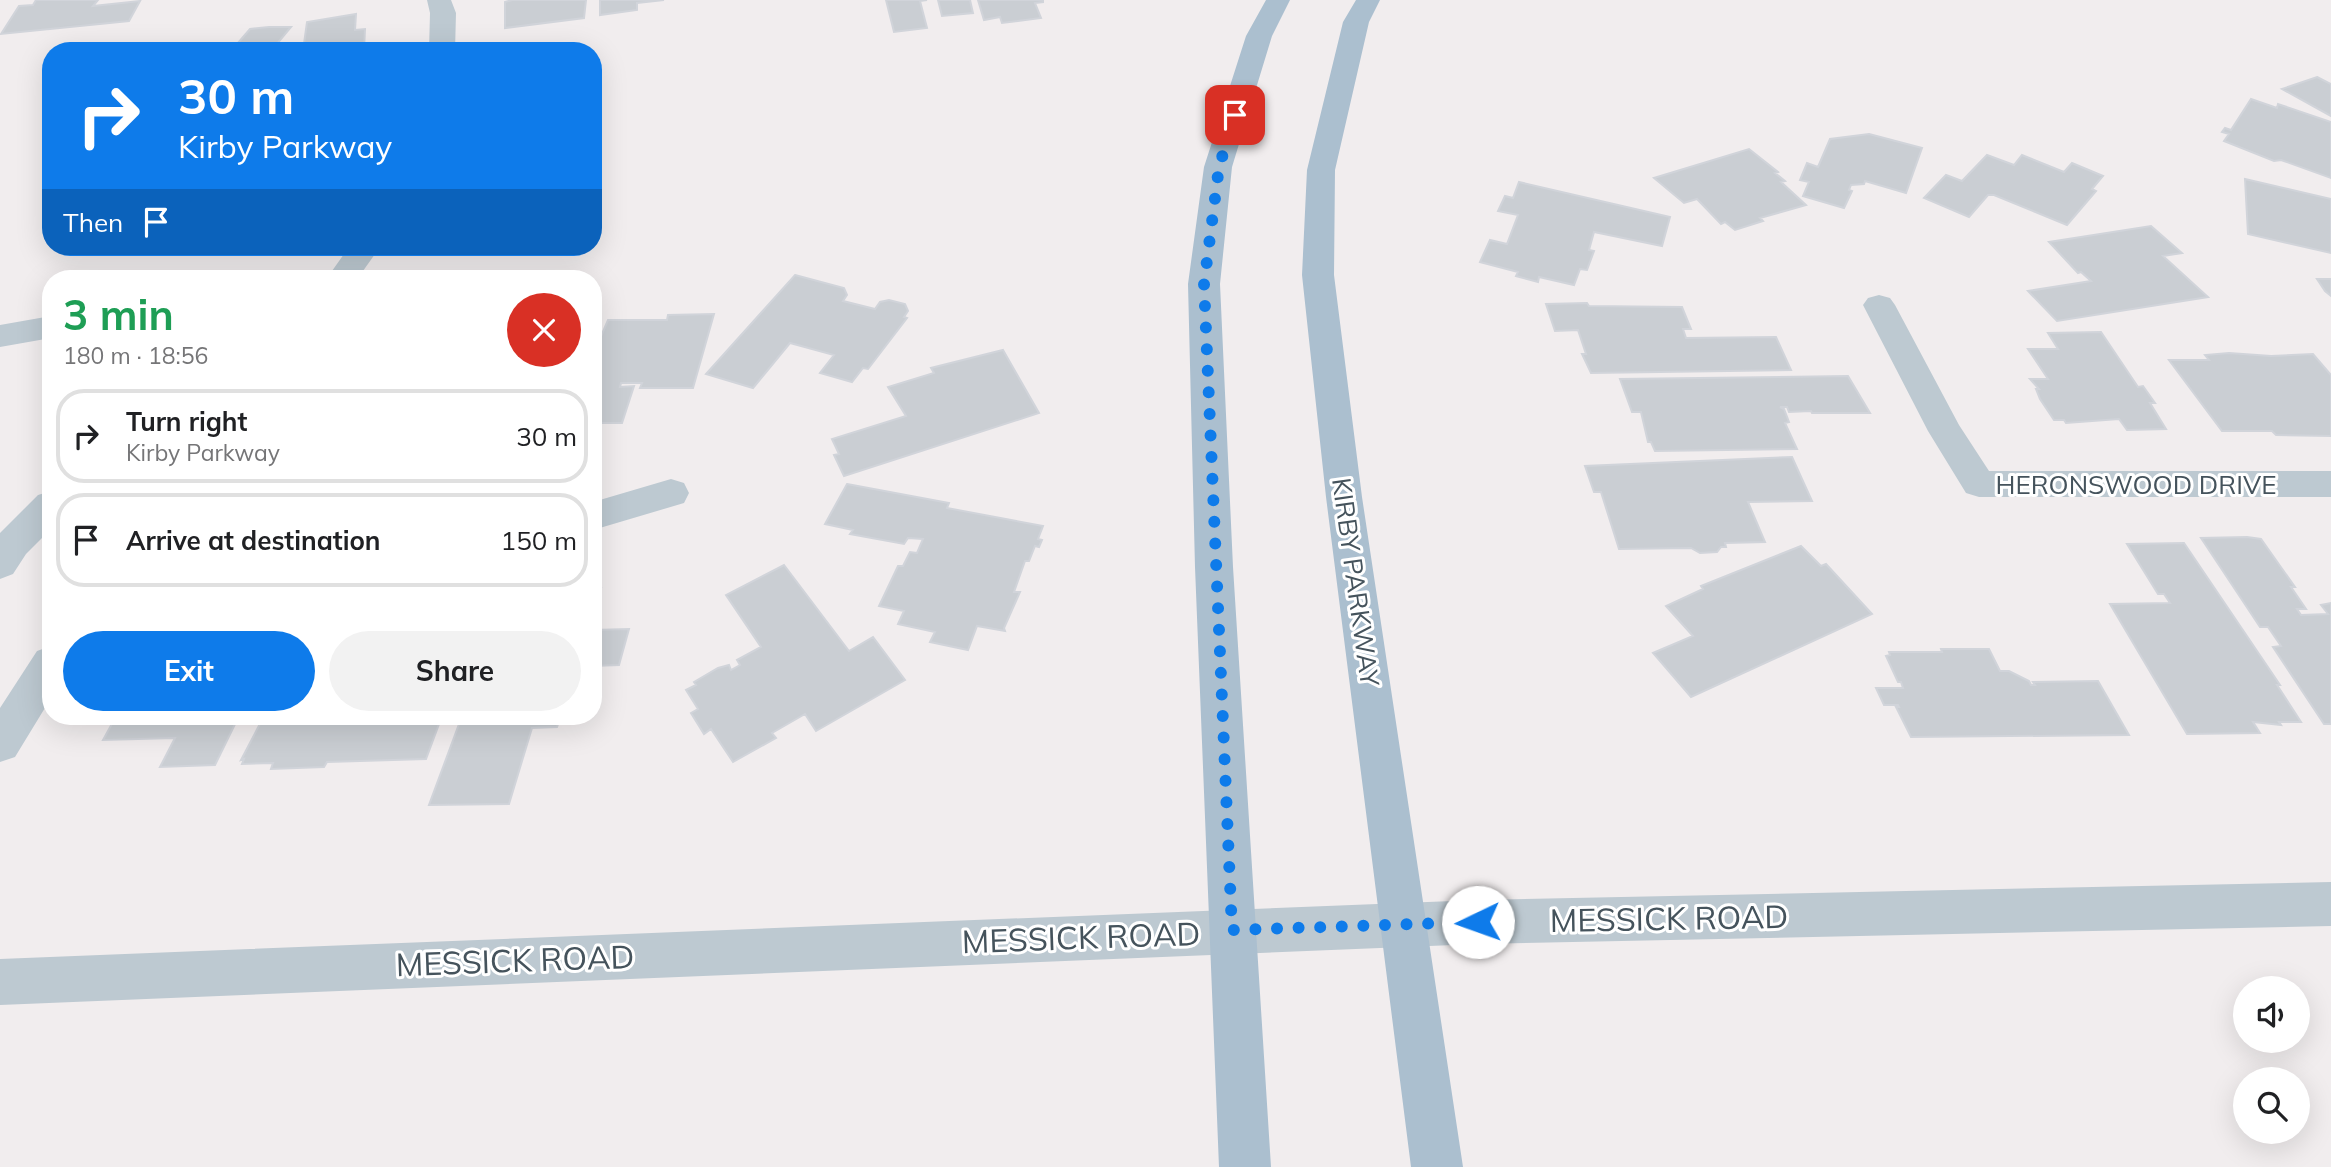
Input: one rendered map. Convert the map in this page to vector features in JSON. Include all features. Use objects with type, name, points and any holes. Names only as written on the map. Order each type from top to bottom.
[{"type":"main road","points":[[1245,1167],[1204,284],[1219,167],[1259,36],[1278,0]]},
{"type":"main road","name":"KIRBY PARKWAY","points":[[1367,0],[1356,22],[1321,170],[1318,275],[1344,497],[1437,1167]]},
{"type":"street","points":[[439,0],[443,13],[442,42]]},
{"type":"street","name":"HERONSWOOD DRIVE","points":[[1879,305],[1945,431],[1979,484],[2331,484]]},
{"type":"street","points":[[0,336],[42,329]]},
{"type":"street","points":[[602,513],[671,493]]},
{"type":"street","points":[[0,564],[13,544],[42,514]]},
{"type":"street","points":[[0,744],[42,677]]},
{"type":"street","name":"MESSICK ROAD","points":[[0,982],[1232,930],[2331,904]]},
{"type":"building","points":[[36,0],[98,0],[93,6],[140,1],[129,21],[1,34],[19,6],[33,5]]},
{"type":"building","points":[[586,0],[584,18],[505,28],[505,2]]},
{"type":"building","points":[[600,0],[664,0],[637,3],[637,10],[600,15]]},
{"type":"building","points":[[886,0],[927,0],[920,1],[927,28],[894,32]]},
{"type":"building","points":[[938,0],[970,0],[973,13],[942,16]]},
{"type":"building","points":[[978,0],[1043,0],[1035,3],[1041,18],[1002,23],[1000,17],[984,20]]},
{"type":"building","points":[[356,14],[355,30],[365,29],[364,42],[304,42],[307,22]]},
{"type":"building","points":[[291,27],[278,42],[239,42],[250,29]]},
{"type":"building","points":[[2317,77],[2331,84],[2331,116],[2282,89]]},
{"type":"building","points":[[2251,99],[2277,108],[2278,104],[2331,122],[2331,178],[2281,160],[2274,161],[2224,141],[2229,134],[2222,132],[2225,128],[2231,130]]},
{"type":"building","points":[[1869,134],[1922,148],[1906,193],[1865,181],[1864,184],[1851,185],[1849,190],[1852,191],[1844,208],[1803,196],[1809,182],[1800,180],[1807,163],[1818,167],[1830,139]]},
{"type":"building","points":[[1749,149],[1778,172],[1775,173],[1785,181],[1781,182],[1806,205],[1760,218],[1763,221],[1735,230],[1725,222],[1721,224],[1697,199],[1684,203],[1654,178]]},
{"type":"building","points":[[1987,155],[2014,165],[2022,155],[2064,172],[2072,163],[2103,176],[2092,189],[2096,191],[2067,225],[1994,195],[1988,195],[1969,217],[1924,198],[1946,175],[1962,181]]},
{"type":"building","points":[[2245,179],[2331,199],[2331,253],[2248,234]]},
{"type":"building","points":[[1519,182],[1670,217],[1662,246],[1594,232],[1589,250],[1594,251],[1587,270],[1580,269],[1574,285],[1539,277],[1538,282],[1516,276],[1518,272],[1480,262],[1490,240],[1507,244],[1518,215],[1498,211],[1505,196],[1513,198]]},
{"type":"building","points":[[2151,226],[2182,253],[2163,256],[2208,297],[2057,321],[2028,291],[2091,281],[2081,272],[2078,273],[2049,242]]},
{"type":"building","points":[[795,275],[844,288],[847,295],[843,301],[875,309],[880,302],[889,300],[905,304],[908,311],[904,317],[907,318],[868,369],[863,368],[852,382],[820,373],[834,355],[790,343],[753,388],[706,374]]},
{"type":"building","points":[[2317,279],[2331,279],[2331,296],[2325,291]]},
{"type":"building","points":[[1587,303],[1589,306],[1682,307],[1691,329],[1683,329],[1686,338],[1776,337],[1791,370],[1591,373],[1582,354],[1586,354],[1578,330],[1555,331],[1546,304]]},
{"type":"building","points":[[714,314],[693,388],[640,388],[642,383],[621,383],[620,387],[634,386],[622,423],[602,423],[602,334],[608,320],[667,320],[668,315]]},
{"type":"building","points":[[2101,332],[2138,387],[2143,386],[2155,403],[2150,403],[2166,429],[2127,430],[2119,419],[2066,423],[2064,420],[2054,420],[2040,399],[2036,389],[2039,389],[2030,379],[2048,379],[2028,349],[2058,349],[2048,333]]},
{"type":"building","points":[[1003,350],[1039,413],[844,476],[834,455],[839,454],[832,439],[906,416],[888,387],[934,373],[931,368]]},
{"type":"building","points":[[2229,353],[2271,356],[2313,354],[2331,375],[2331,436],[2276,435],[2272,431],[2222,431],[2169,360],[2209,360],[2205,355]]},
{"type":"building","points":[[1848,376],[1870,413],[1789,412],[1787,407],[1780,407],[1784,409],[1789,422],[1785,423],[1797,449],[1655,451],[1651,442],[1648,442],[1641,412],[1632,412],[1620,379]]},
{"type":"building","points":[[1792,457],[1812,501],[1748,502],[1765,542],[1725,543],[1726,547],[1721,547],[1717,552],[1700,553],[1691,548],[1619,549],[1601,492],[1594,492],[1585,466]]},
{"type":"building","points":[[847,484],[949,503],[947,508],[1043,526],[1038,539],[1042,540],[1039,547],[1035,546],[1029,561],[1025,561],[1014,592],[1020,592],[1005,631],[977,626],[968,650],[930,642],[935,632],[898,624],[904,611],[879,606],[898,566],[903,566],[910,552],[917,553],[923,539],[908,538],[904,544],[850,534],[853,530],[825,524]]},
{"type":"building","points":[[2201,538],[2261,539],[2295,587],[2291,587],[2306,609],[2297,609],[2301,615],[2328,614],[2321,605],[2331,603],[2331,724],[2324,724],[2273,647],[2281,646],[2268,627],[2260,627]]},
{"type":"building","points":[[2184,543],[2280,685],[2277,685],[2301,722],[2279,722],[2281,725],[2253,722],[2260,733],[2187,734],[2110,604],[2170,603],[2164,594],[2158,594],[2127,544]]},
{"type":"building","points":[[1801,546],[1821,566],[1826,564],[1872,614],[1691,697],[1653,653],[1693,636],[1666,606],[1703,589],[1701,586]]},
{"type":"building","points":[[784,565],[849,651],[873,637],[905,680],[816,731],[805,714],[772,733],[776,738],[733,762],[711,729],[704,734],[691,713],[698,709],[686,690],[718,668],[729,665],[731,670],[740,665],[737,660],[761,647],[726,595]]},
{"type":"building","points":[[629,629],[619,665],[602,666],[602,630]]},
{"type":"building","points":[[1941,649],[1989,649],[2000,671],[2009,671],[2029,681],[2031,685],[2035,685],[2033,682],[2098,681],[2129,735],[1911,737],[1896,707],[1899,707],[1898,705],[1884,705],[1876,688],[1903,688],[1886,656],[1890,655],[1889,652],[1942,652]]},
{"type":"building","points":[[111,725],[235,725],[215,765],[160,767],[175,738],[103,740]]},
{"type":"building","points":[[259,725],[439,725],[426,759],[327,762],[324,767],[271,769],[273,763],[242,764],[244,759],[241,760]]},
{"type":"building","points":[[459,725],[558,725],[532,728],[509,804],[429,805]]},
{"type":"route","points":[[1235,115],[1219,167],[1204,284],[1214,567],[1228,799],[1232,930],[1478,922]]}]
